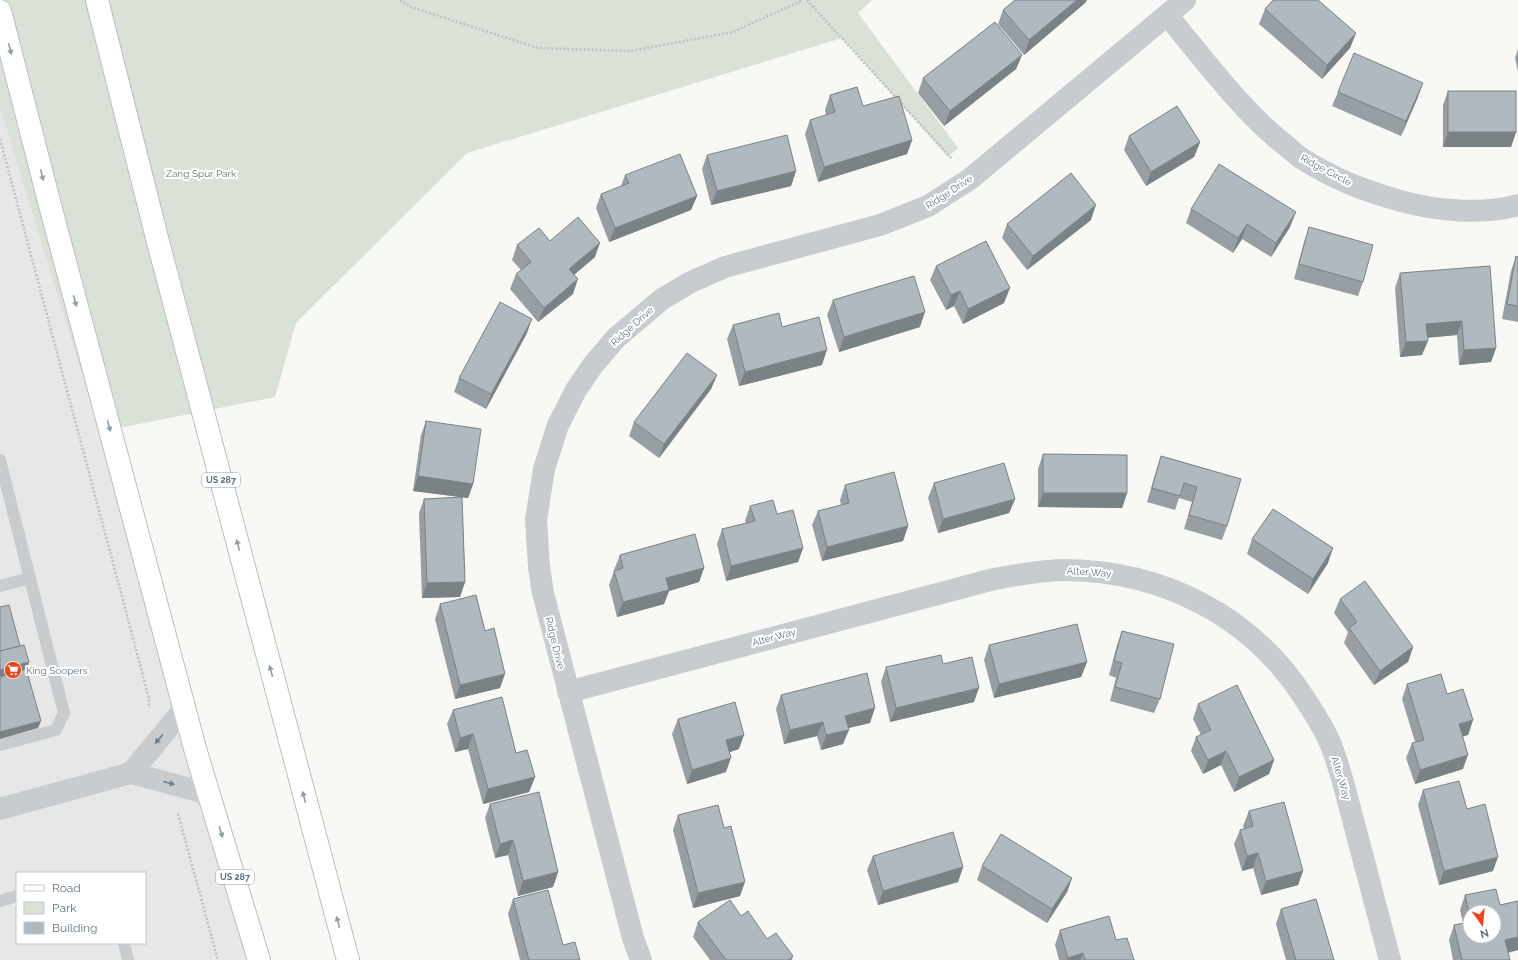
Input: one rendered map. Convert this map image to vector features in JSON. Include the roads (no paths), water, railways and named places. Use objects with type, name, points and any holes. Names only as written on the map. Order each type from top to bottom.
[{"type":"main road","name":"US 287","points":[[97,0],[157,238],[348,960]]},
{"type":"main road","name":"US 287","points":[[0,11],[184,709],[259,960]]},
{"type":"street","name":"Ridge Drive","points":[[641,960],[633,938],[568,692],[543,593],[539,567],[536,520],[544,469],[558,425],[576,390],[593,365],[616,338],[662,299],[691,282],[725,267],[880,225],[928,206],[970,179],[1185,0]]},
{"type":"street","name":"Ridge Circle","points":[[1167,15],[1263,126],[1300,157],[1339,179],[1370,192],[1412,204],[1439,209],[1468,210],[1507,208],[1518,205]]},
{"type":"street","name":"Alter Way","points":[[568,692],[994,579],[1024,573],[1064,570],[1096,571],[1158,584],[1192,598],[1225,617],[1254,638],[1276,659],[1296,684],[1320,722],[1331,745],[1344,786],[1390,960]]},
{"type":"street","points":[[131,773],[184,709]]},
{"type":"street","points":[[0,809],[131,773],[209,794]]},
{"type":"lane","points":[[0,460],[64,713],[56,730],[0,745]]},
{"type":"lane","points":[[0,586],[30,578]]},
{"type":"lane","points":[[0,901],[16,896]]},
{"type":"lane","points":[[124,944],[126,960]]},
{"type":"place","name":"King Soopers","points":[[13,670]]},
{"type":"park label","name":"Zang Spur Park","points":[[201,173]]}]
